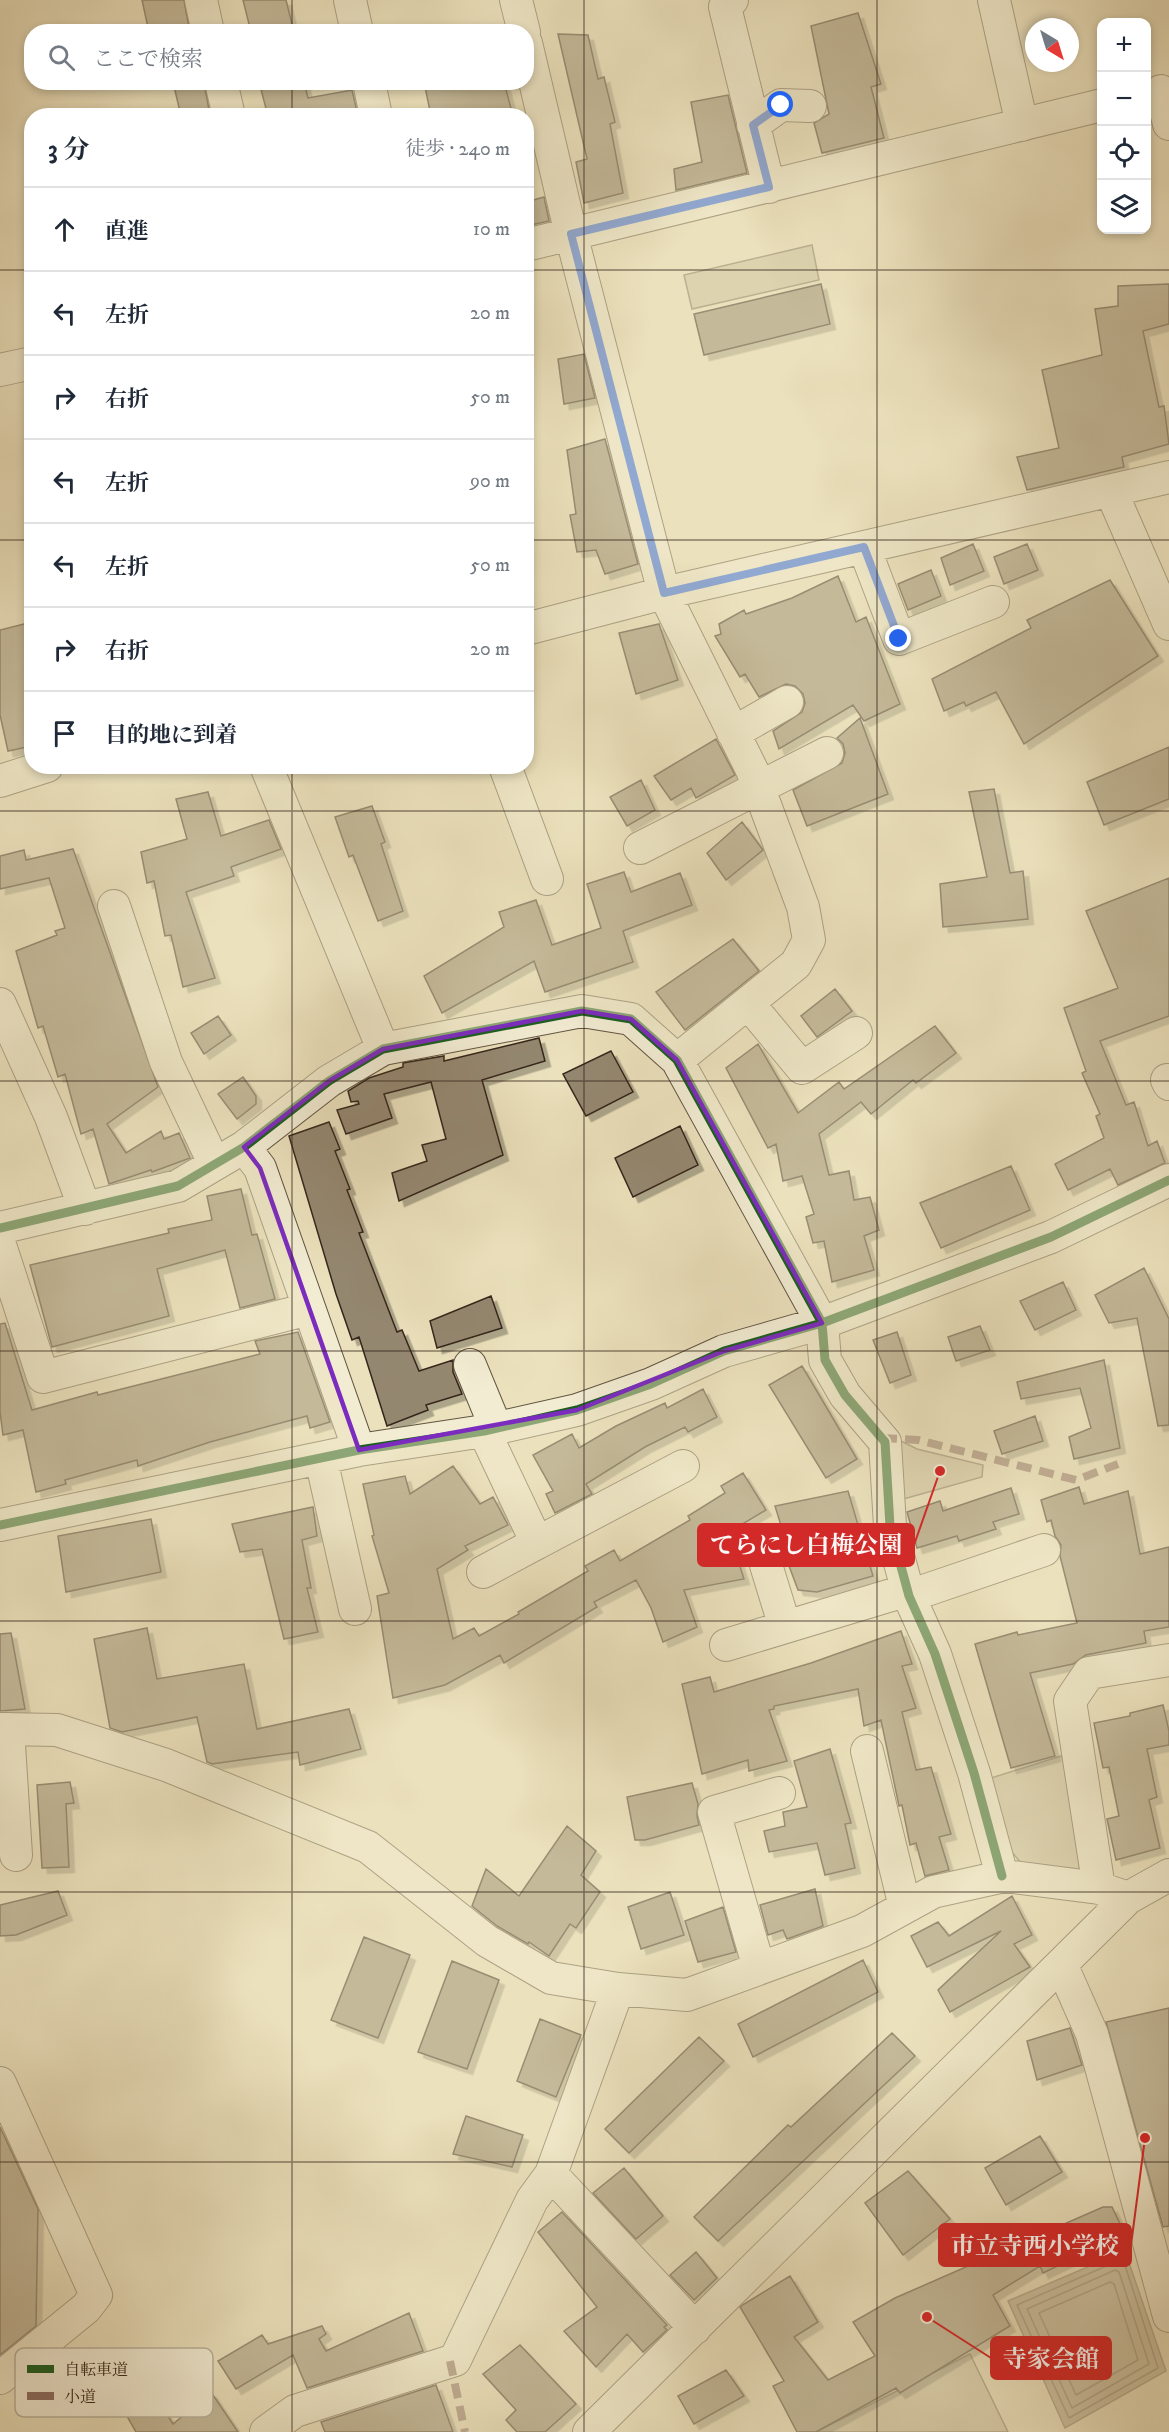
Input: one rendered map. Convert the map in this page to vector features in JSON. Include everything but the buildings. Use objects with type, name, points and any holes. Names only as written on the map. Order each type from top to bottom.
[{"type":"street","points":[[201,0],[206,24]]},
{"type":"street","points":[[350,0],[355,24]]},
{"type":"street","points":[[516,0],[522,24]]},
{"type":"street","points":[[732,0],[725,7],[769,187]]},
{"type":"street","points":[[994,0],[1022,125]]},
{"type":"street","points":[[534,77],[571,234],[664,593],[758,787],[803,907],[809,940],[796,964],[677,1060]]},
{"type":"street","points":[[223,90],[227,108]]},
{"type":"street","points":[[371,90],[374,108]]},
{"type":"street","points":[[1159,91],[1169,124]]},
{"type":"street","points":[[753,125],[781,105],[810,106]]},
{"type":"street","points":[[534,243],[1097,106]]},
{"type":"street","points":[[0,370],[24,365]]},
{"type":"street","points":[[534,626],[664,593],[1169,477]]},
{"type":"street","points":[[1111,491],[1169,624]]},
{"type":"street","points":[[864,547],[899,639],[993,602]]},
{"type":"street","points":[[733,733],[787,702]]},
{"type":"street","points":[[640,848],[827,753]]},
{"type":"street","points":[[2,771],[24,769]]},
{"type":"street","points":[[269,774],[383,1049]]},
{"type":"street","points":[[508,774],[547,879]]},
{"type":"street","points":[[114,906],[166,1062],[214,1163]]},
{"type":"street","points":[[748,1003],[801,1068],[856,1033]]},
{"type":"street","points":[[0,1004],[51,1117],[86,1209]]},
{"type":"street","points":[[0,1228],[178,1186],[244,1147],[329,1081],[383,1049],[582,1011],[631,1019],[677,1060],[822,1323],[825,1360],[845,1395],[885,1442],[890,1526],[908,1593],[935,1654],[974,1773],[1002,1876]]},
{"type":"street","points":[[244,1147],[260,1168],[359,1450]]},
{"type":"street","points":[[0,1525],[321,1460],[359,1450],[490,1430],[577,1410],[651,1384],[724,1351],[822,1323],[1051,1237],[1169,1179]]},
{"type":"street","points":[[0,1245],[43,1377],[309,1309]]},
{"type":"street","points":[[470,1365],[490,1430],[537,1543]]},
{"type":"street","points":[[321,1460],[355,1609]]},
{"type":"street","points":[[483,1572],[683,1466]]},
{"type":"street","points":[[726,1645],[908,1593],[1044,1550]]},
{"type":"street","points":[[766,1565],[785,1627]]},
{"type":"street","points":[[1099,1888],[1070,1701],[1089,1673],[1169,1660]]},
{"type":"street","points":[[16,1855],[4,1729],[57,1730],[166,1765],[368,1847],[487,1941],[533,1968],[551,1978],[618,1989],[687,1995],[862,1931],[933,1892],[1002,1876],[1099,1888],[1128,1898]]},
{"type":"street","points":[[867,1751],[905,1907]]},
{"type":"street","points":[[759,1968],[714,1812],[779,1793]]},
{"type":"street","points":[[589,2432],[1062,1966],[1128,1898],[1169,1875]]},
{"type":"street","points":[[1062,1966],[1092,2034],[1169,2316]]},
{"type":"street","points":[[266,2432],[295,2411],[455,2360],[532,2200],[551,2174],[618,1989]]},
{"type":"street","points":[[0,2083],[96,2295],[86,2308],[37,2348]]},
{"type":"street","points":[[551,2174],[694,2328]]},
{"type":"street","points":[[0,2378],[15,2366]]},
{"type":"highlighted area","points":[[582,1011],[631,1019],[677,1060],[822,1323],[724,1351],[577,1410],[359,1450],[260,1168],[244,1147],[329,1081],[383,1049]]},
{"type":"shaded area","points":[[812,245],[819,280],[692,309],[684,275]]},
{"type":"shaded area","points":[[901,1441],[917,1449],[983,1465],[982,1477],[900,1500]]},
{"type":"shaded area","points":[[1061,1756],[1065,1764],[1081,1878],[1030,1874],[1011,1851],[988,1779]]},
{"type":"shaded area","points":[[970,2354],[1008,2432],[816,2432]]},
{"type":"water","points":[[1125,2251],[1166,2371],[1065,2428],[1008,2301]]},
{"type":"marked path","points":[[882,1438],[918,1440],[1076,1480],[1118,1464]]},
{"type":"marked path","points":[[450,2361],[465,2432]]},
{"type":"cycle path","points":[[0,1228],[178,1186],[244,1147],[329,1081],[383,1049],[582,1011],[631,1019],[677,1060],[822,1323],[825,1360],[845,1395],[885,1442],[890,1526],[909,1596],[935,1654],[974,1773],[1002,1876]]},
{"type":"cycle path","points":[[0,1525],[359,1450],[484,1431],[577,1410],[651,1384],[724,1351],[822,1323],[1051,1237],[1169,1180]]},
{"type":"place","name":"てらにし白梅公園","points":[[940,1471]]},
{"type":"place","name":"市立寺西小学校","points":[[1145,2138]]},
{"type":"place","name":"寺家会館","points":[[927,2317]]},
{"type":"route","points":[[781,105],[753,125],[769,187],[571,234],[664,593],[864,547],[899,639]]}]
